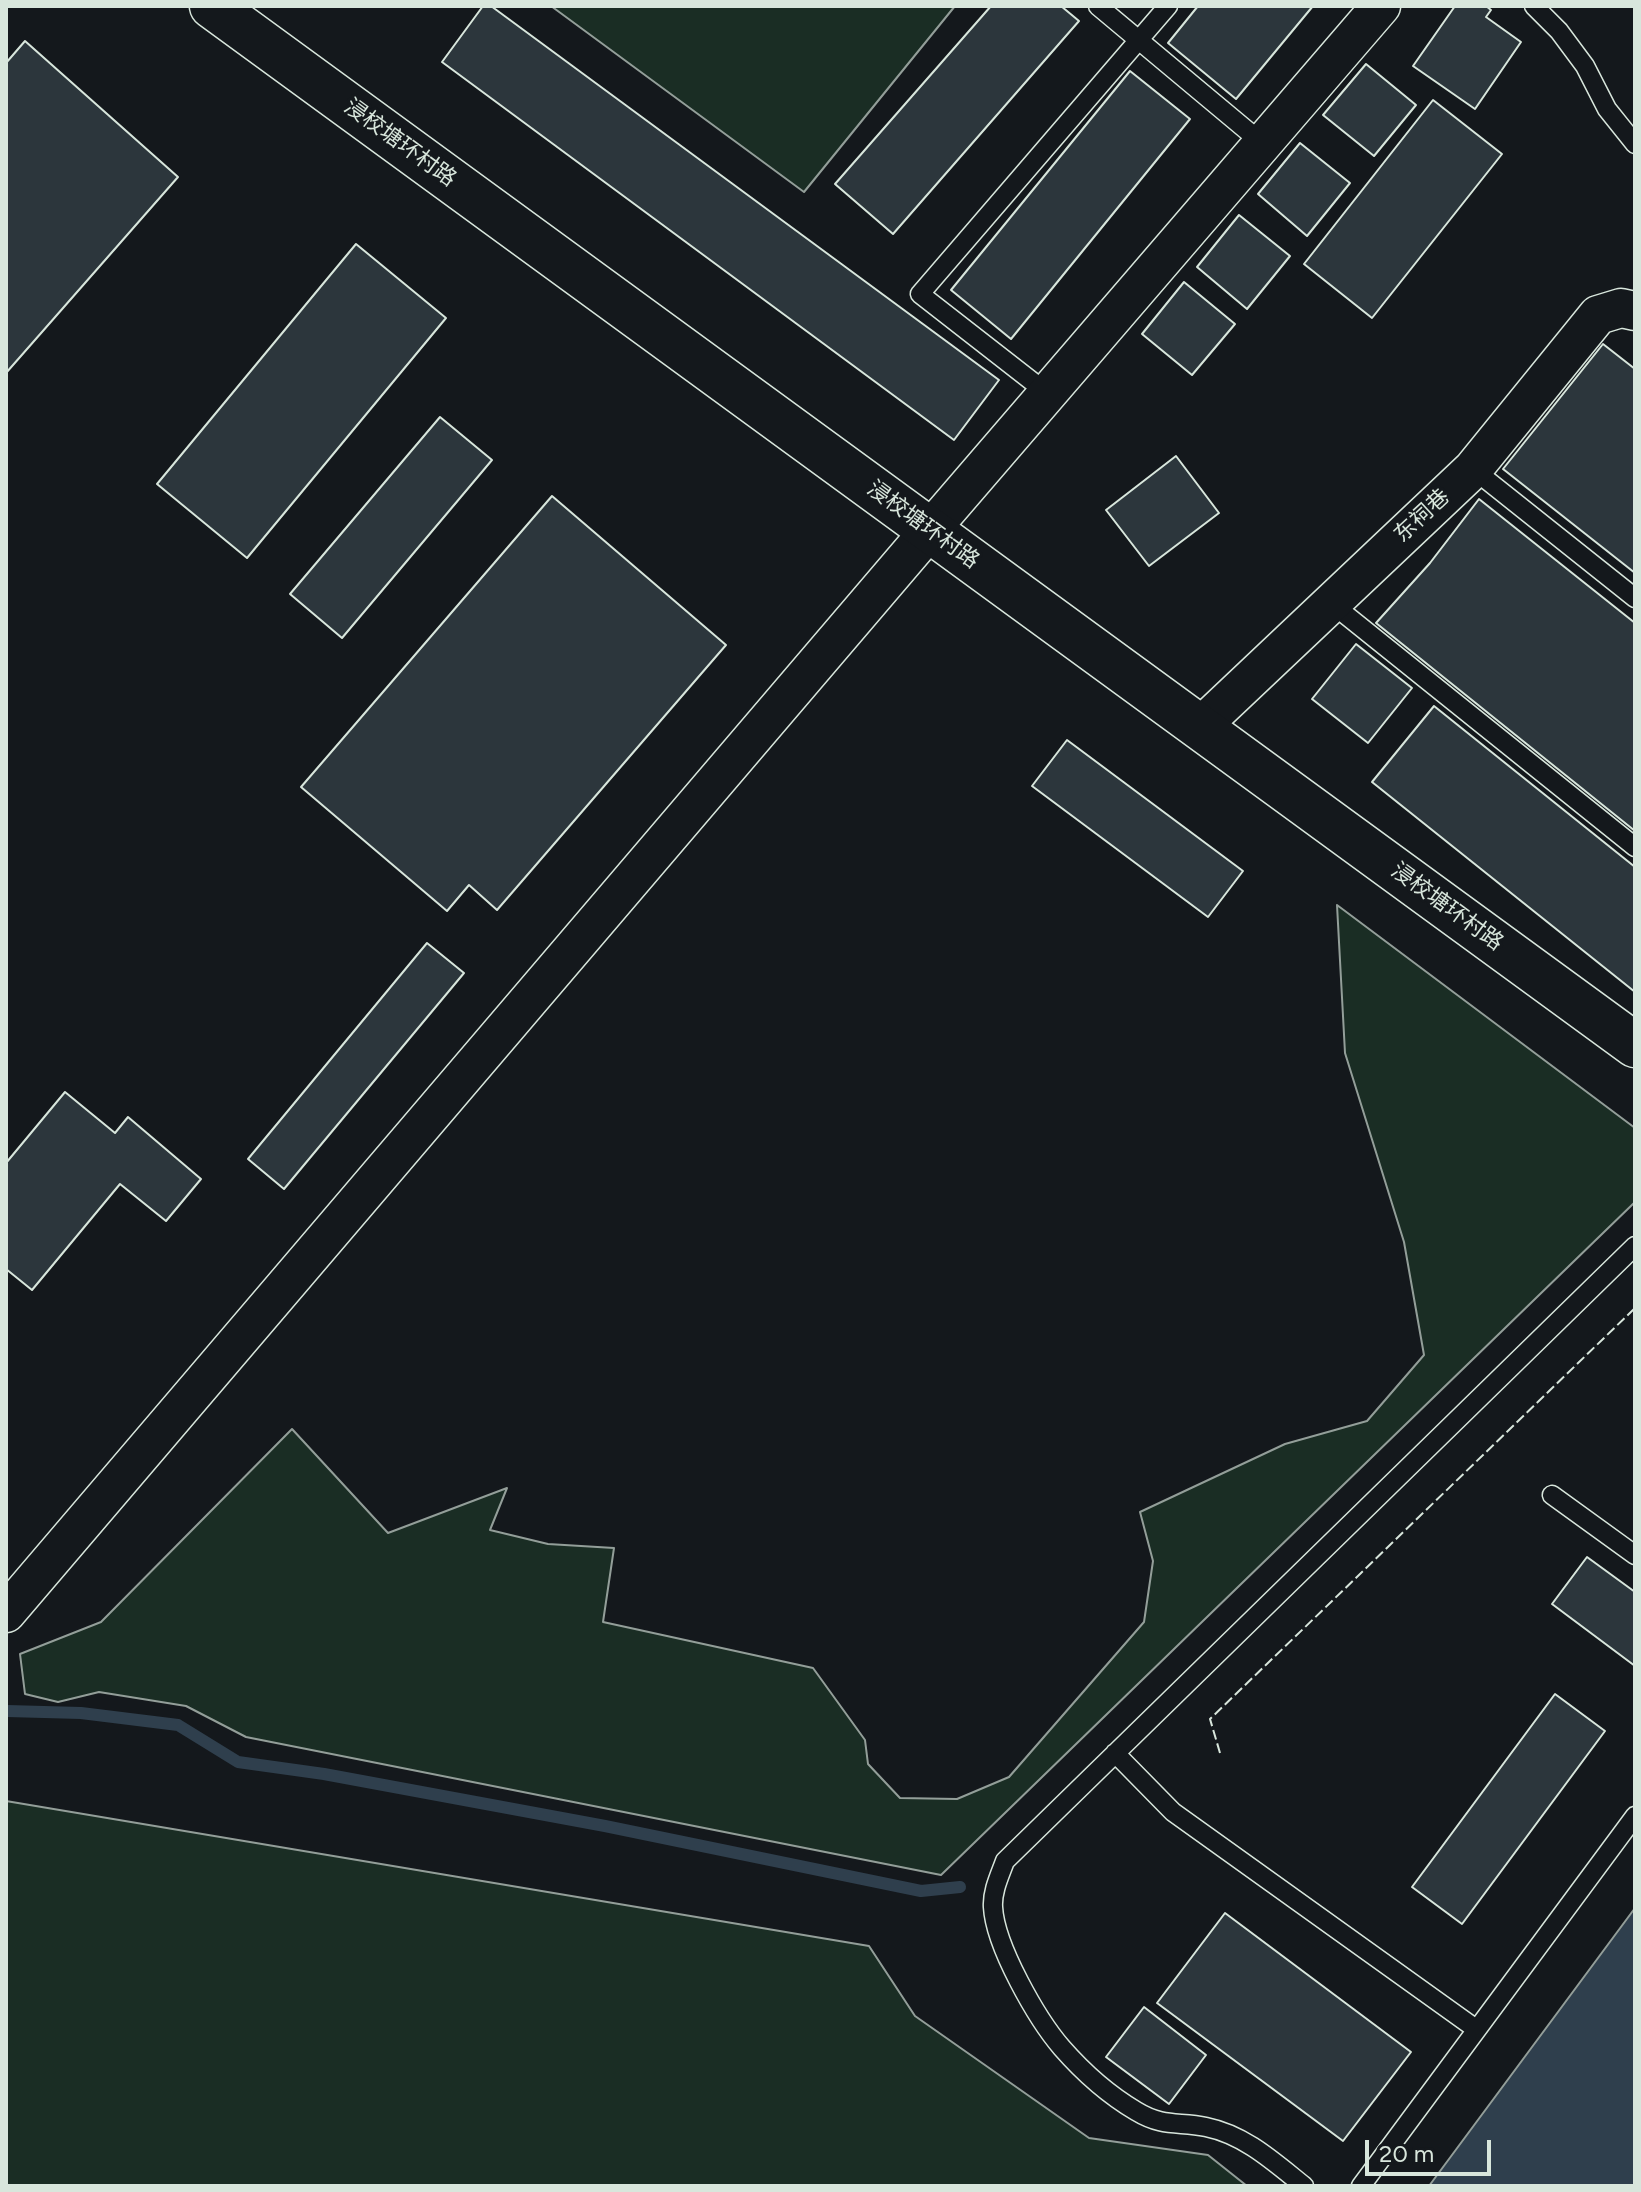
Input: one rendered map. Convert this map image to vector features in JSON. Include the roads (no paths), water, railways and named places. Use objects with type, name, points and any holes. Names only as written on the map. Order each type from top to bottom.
[{"type":"street","name":"浸校塘环村路","points":[[212,6],[1635,1045]]},
{"type":"street","points":[[6,1613],[1381,6]]},
{"type":"street","name":"东祠巷","points":[[1200,727],[1473,469],[1598,315],[1621,308],[1635,311]]},
{"type":"lane","points":[[1098,6],[1262,143]]},
{"type":"lane","points":[[1047,393],[920,294],[1168,6]]},
{"type":"lane","points":[[1534,6],[1559,31],[1585,66],[1607,109],[1635,144]]},
{"type":"lane","points":[[1473,469],[1635,598]]},
{"type":"lane","points":[[1331,603],[1635,847]]},
{"type":"lane","points":[[1304,2186],[1258,2150],[1233,2135],[1204,2126],[1170,2125],[1153,2119],[1137,2112],[1098,2084],[1061,2047],[1033,2006],[1008,1959],[992,1906],[996,1883],[1005,1861],[1635,1246]]},
{"type":"lane","points":[[1552,1495],[1635,1555]]},
{"type":"lane","points":[[1115,1753],[1173,1812],[1476,2029]]},
{"type":"lane","points":[[1361,2186],[1635,1816]]},
{"type":"water","points":[[1635,1908],[1635,2186],[1429,2186]]},
{"type":"waterway","points":[[7,1711],[81,1713],[178,1725],[238,1762],[324,1774],[605,1826],[921,1891],[960,1887]]}]
